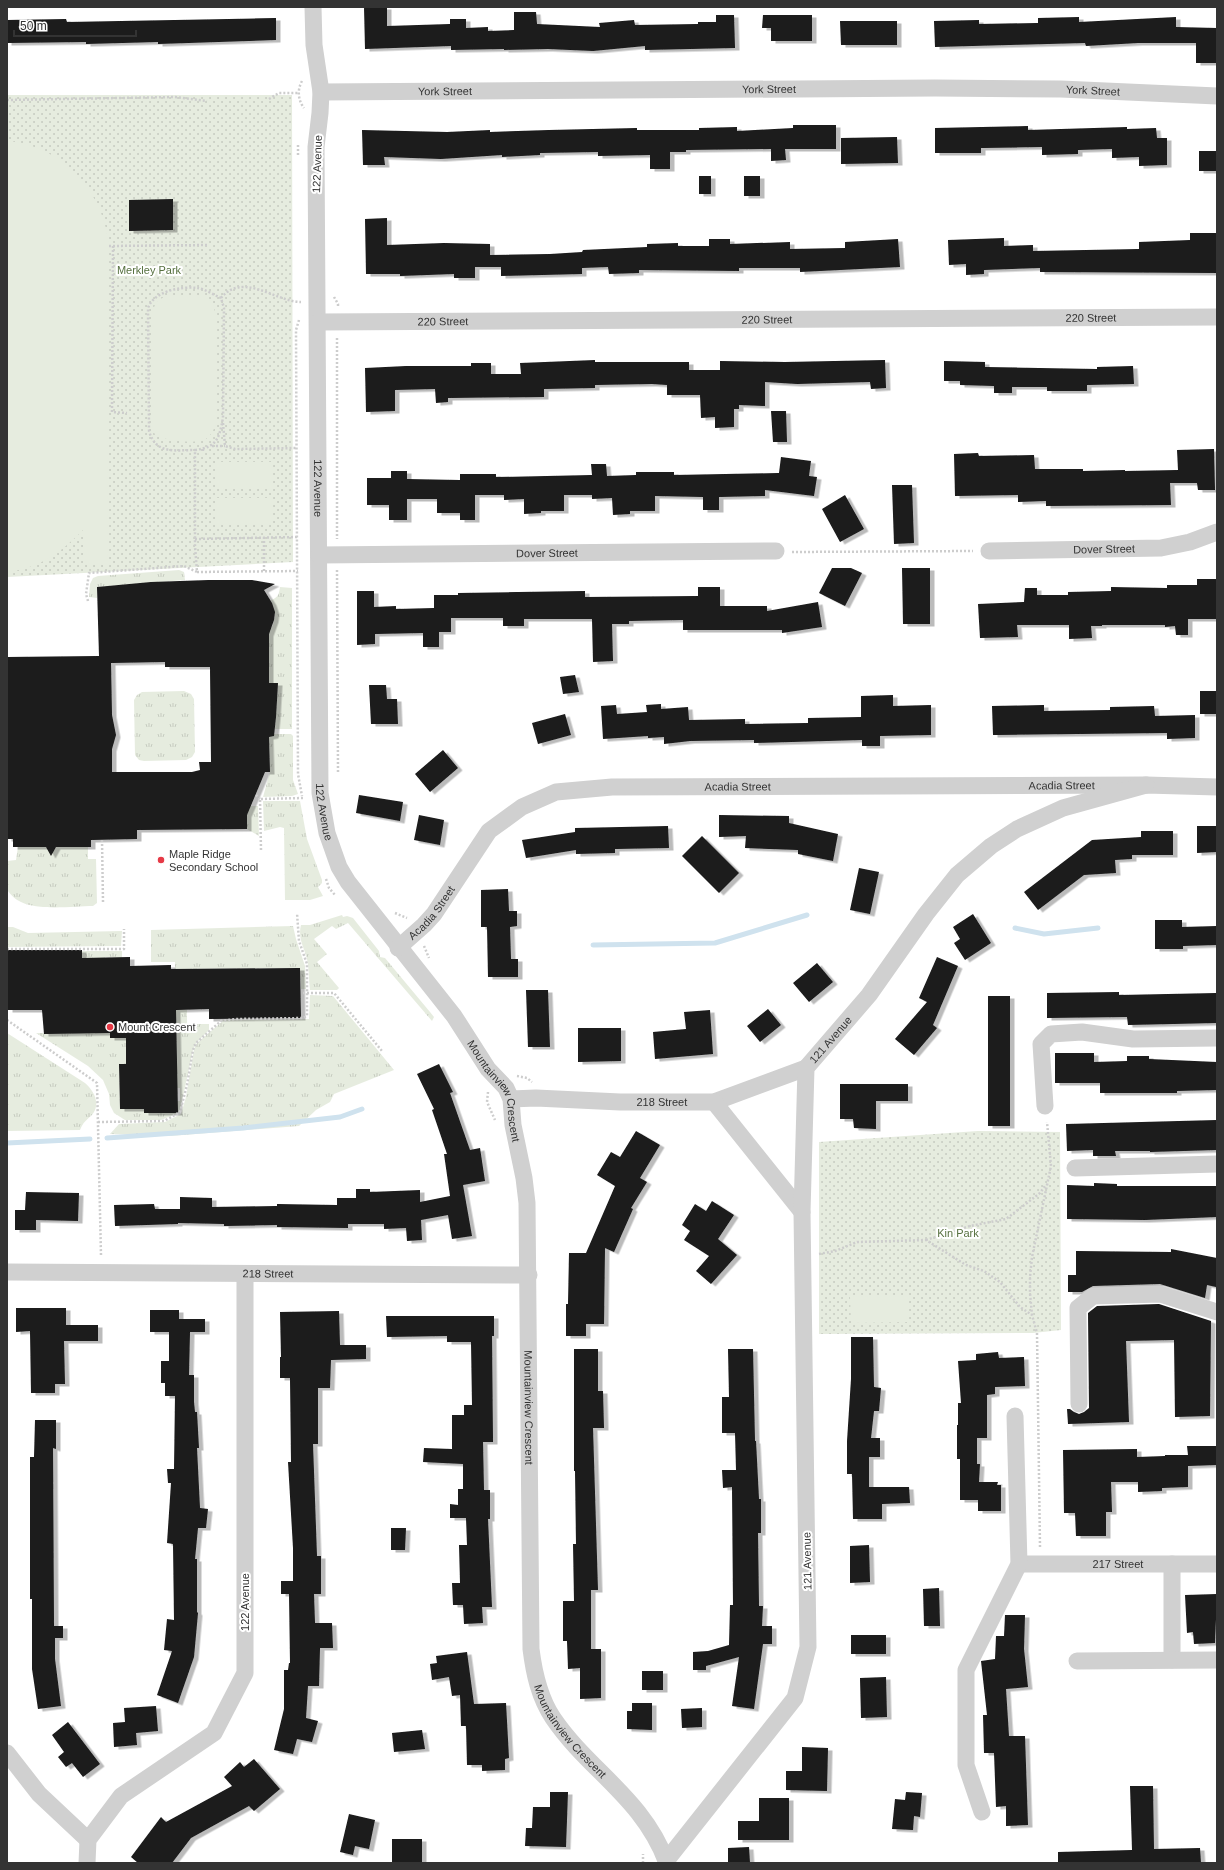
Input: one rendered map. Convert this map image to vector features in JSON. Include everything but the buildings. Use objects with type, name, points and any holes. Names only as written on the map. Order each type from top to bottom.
[{"type":"street","name":"122 Avenue","points":[[314,7],[314,45],[321,92],[316,147],[320,793],[323,814],[332,851],[348,882],[398,948]]},
{"type":"street","name":"York Street","points":[[321,92],[935,88],[1061,90],[1217,96]]},
{"type":"street","name":"220 Street","points":[[318,322],[1217,317]]},
{"type":"street","name":"Dover Street","points":[[989,551],[1161,548],[1190,542],[1217,532]]},
{"type":"street","name":"Dover Street","points":[[319,555],[776,551]]},
{"type":"street","name":"Acadia Street","points":[[926,914],[957,875],[991,846],[1017,829],[1063,808],[1146,785]]},
{"type":"street","name":"Acadia Street","points":[[398,948],[434,914],[490,831],[522,807],[556,792],[612,787],[1146,785],[1217,787]]},
{"type":"street","name":"121 Avenue","points":[[666,1862],[795,1698],[808,1647],[802,1212],[806,1068],[869,995],[926,914]]},
{"type":"street","name":"Mountainview Crescent","points":[[398,948],[454,1016],[485,1064],[503,1084],[511,1099],[512,1125],[526,1191],[529,1275],[531,1649],[537,1683],[552,1717],[564,1733],[633,1803],[650,1829],[666,1862]]},
{"type":"street","points":[[1045,1106],[1041,1044],[1051,1034],[1082,1032],[1133,1039],[1217,1038]]},
{"type":"street","name":"218 Street","points":[[511,1099],[536,1098],[620,1102],[714,1102],[806,1068]]},
{"type":"street","points":[[714,1102],[802,1212]]},
{"type":"street","points":[[1075,1168],[1217,1164]]},
{"type":"street","name":"218 Street","points":[[7,1272],[529,1275]]},
{"type":"street","name":"122 Avenue","points":[[88,1840],[121,1796],[214,1733],[245,1673],[245,1274]]},
{"type":"street","points":[[1079,1404],[1078,1308],[1093,1296],[1160,1294],[1217,1312]]},
{"type":"street","points":[[982,1812],[966,1765],[966,1670],[1019,1564],[1015,1416]]},
{"type":"street","name":"217 Street","points":[[1019,1564],[1217,1564]]},
{"type":"street","points":[[1172,1564],[1172,1660]]},
{"type":"street","points":[[1077,1661],[1217,1660]]},
{"type":"street","points":[[7,1753],[39,1794],[88,1840],[87,1863]]},
{"type":"path","points":[[269,99],[279,93],[299,93]]},
{"type":"path","points":[[7,100],[175,97],[207,101]]},
{"type":"path","points":[[109,246],[208,245]]},
{"type":"path","points":[[113,246],[112,412],[127,413]]},
{"type":"path","points":[[221,298],[226,292],[232,289],[247,287],[263,290],[294,302],[302,302]]},
{"type":"path","points":[[225,446],[223,418],[224,308],[221,298],[199,288],[174,288],[155,297],[150,302],[148,308],[149,431],[152,440],[157,446],[175,451],[203,449],[211,446],[225,446],[235,449],[297,448]]},
{"type":"path","points":[[337,336],[337,539]]},
{"type":"path","points":[[211,446],[218,438],[223,418]]},
{"type":"path","points":[[203,449],[204,453]]},
{"type":"path","points":[[195,450],[197,572]]},
{"type":"path","points":[[196,539],[298,537]]},
{"type":"path","points":[[264,538],[264,571]]},
{"type":"path","points":[[776,551],[808,553],[989,551]]},
{"type":"path","points":[[88,601],[86,594],[89,573],[184,566],[197,572],[298,571]]},
{"type":"path","points":[[337,567],[338,774]]},
{"type":"path","points":[[256,795],[260,799],[261,850]]},
{"type":"path","points":[[260,799],[303,798]]},
{"type":"path","points":[[102,840],[103,902]]},
{"type":"path","points":[[390,910],[396,914],[406,917]]},
{"type":"path","points":[[98,1122],[164,1121],[180,1112],[184,1100],[193,1050],[196,1043],[224,1020],[303,1018],[307,1016],[307,964],[298,941],[298,913]]},
{"type":"path","points":[[7,949],[124,949],[124,929]]},
{"type":"path","points":[[303,993],[334,993],[382,1051]]},
{"type":"path","points":[[7,1020],[97,1083],[101,1273]]},
{"type":"path","points":[[487,1087],[487,1102],[496,1122]]},
{"type":"path","points":[[1040,1564],[1037,1333],[1032,1315],[1030,1277],[1051,1166],[1051,1153],[1045,1106]]},
{"type":"path","points":[[803,1257],[835,1251],[857,1242],[926,1240],[970,1226],[1006,1219],[1040,1193],[1047,1184]]},
{"type":"path","points":[[926,1240],[966,1265],[984,1271],[1000,1282],[1020,1307],[1032,1315]]},
{"type":"green space","name":"Merkley Park","points":[[7,95],[292,95],[293,562],[7,577]]},
{"type":"green space","points":[[7,141],[27,145],[46,152],[63,162],[77,175],[89,190],[99,208],[105,226],[109,246],[107,565],[83,565],[83,530],[66,546],[49,558],[30,567],[7,572]]},
{"type":"green space","points":[[167,295],[204,296],[213,303],[216,317],[217,423],[212,433],[206,439],[193,442],[159,437],[155,435],[152,425],[152,313],[156,302]]},
{"type":"green space","points":[[215,462],[272,462],[272,488],[215,489]]},
{"type":"green space","points":[[215,498],[273,498],[273,524],[215,525]]},
{"type":"green space","points":[[179,570],[184,572],[185,580],[97,587],[97,598],[89,597],[90,584],[93,578],[98,576]]},
{"type":"green space","points":[[280,587],[292,588],[292,729],[275,729],[278,683],[269,683],[267,634],[273,625],[275,615],[271,600],[278,595]]},
{"type":"green space","points":[[184,691],[191,694],[194,699],[195,752],[192,757],[186,760],[139,760],[135,755],[134,700],[137,695],[142,692]]},
{"type":"green space","points":[[274,734],[291,734],[293,736],[293,780],[298,794],[292,796],[263,797],[270,772],[269,737],[273,736]]},
{"type":"green space","points":[[263,801],[300,801],[307,839],[322,880],[322,883],[318,887],[323,896],[310,900],[285,900],[284,828],[280,827],[264,831]]},
{"type":"green space","points":[[247,806],[258,806],[259,836],[247,829]]},
{"type":"green space","points":[[18,847],[46,847],[48,850],[55,850],[56,847],[88,847],[88,859],[96,859],[97,903],[93,906],[47,907],[28,905],[17,900],[7,890],[7,861],[16,860]]},
{"type":"green space","points":[[342,915],[343,917],[347,916],[353,918],[379,951],[380,957],[385,958],[434,1017],[432,1021],[348,923],[336,929],[332,926],[314,939],[327,954],[317,962],[339,988],[337,990],[310,990],[307,960],[300,936],[301,925],[310,925]]},
{"type":"green space","points":[[293,926],[305,966],[306,989],[301,989],[300,968],[175,969],[175,962],[151,962],[151,930]]},
{"type":"green space","points":[[7,927],[13,927],[28,933],[122,931],[121,946],[7,947]]},
{"type":"green space","points":[[82,951],[122,951],[122,958],[105,957],[105,959],[82,960]]},
{"type":"green space","points":[[310,995],[333,996],[394,1070],[334,1094],[330,1102],[316,1110],[299,1126],[170,1136],[110,1134],[119,1124],[165,1122],[181,1114],[186,1097],[194,1049],[197,1043],[224,1020],[309,1019]]},
{"type":"green space","points":[[176,1008],[187,1010],[187,1024],[209,1024],[209,1030],[196,1043],[193,1050],[181,1106],[178,1113],[161,1120],[125,1120],[114,1113],[110,1105],[109,1094],[103,1080],[88,1066],[36,1033],[110,1033],[110,1038],[126,1038],[126,1064],[119,1064],[120,1109],[144,1109],[144,1113],[177,1113],[177,1101],[180,1101],[180,1088],[177,1088]]},
{"type":"green space","points":[[7,1033],[85,1083],[91,1089],[95,1096],[96,1108],[80,1130],[7,1131]]},
{"type":"green space","name":"Kin Park","points":[[978,1131],[1060,1132],[1061,1330],[1033,1333],[819,1334],[819,1142]]},
{"type":"green space","points":[[907,1296],[907,1322],[851,1323],[850,1297]]},
{"type":"waterway","points":[[593,945],[715,943],[807,915]]},
{"type":"waterway","points":[[1015,928],[1044,934],[1098,928]]},
{"type":"waterway","points":[[107,1138],[243,1128],[340,1117],[362,1109]]},
{"type":"waterway","points":[[7,1143],[90,1139]]},
{"type":"place","name":"Maple Ridge Secondary School","points":[[161,860]]},
{"type":"place","name":"Mount Crescent","points":[[110,1027]]}]
